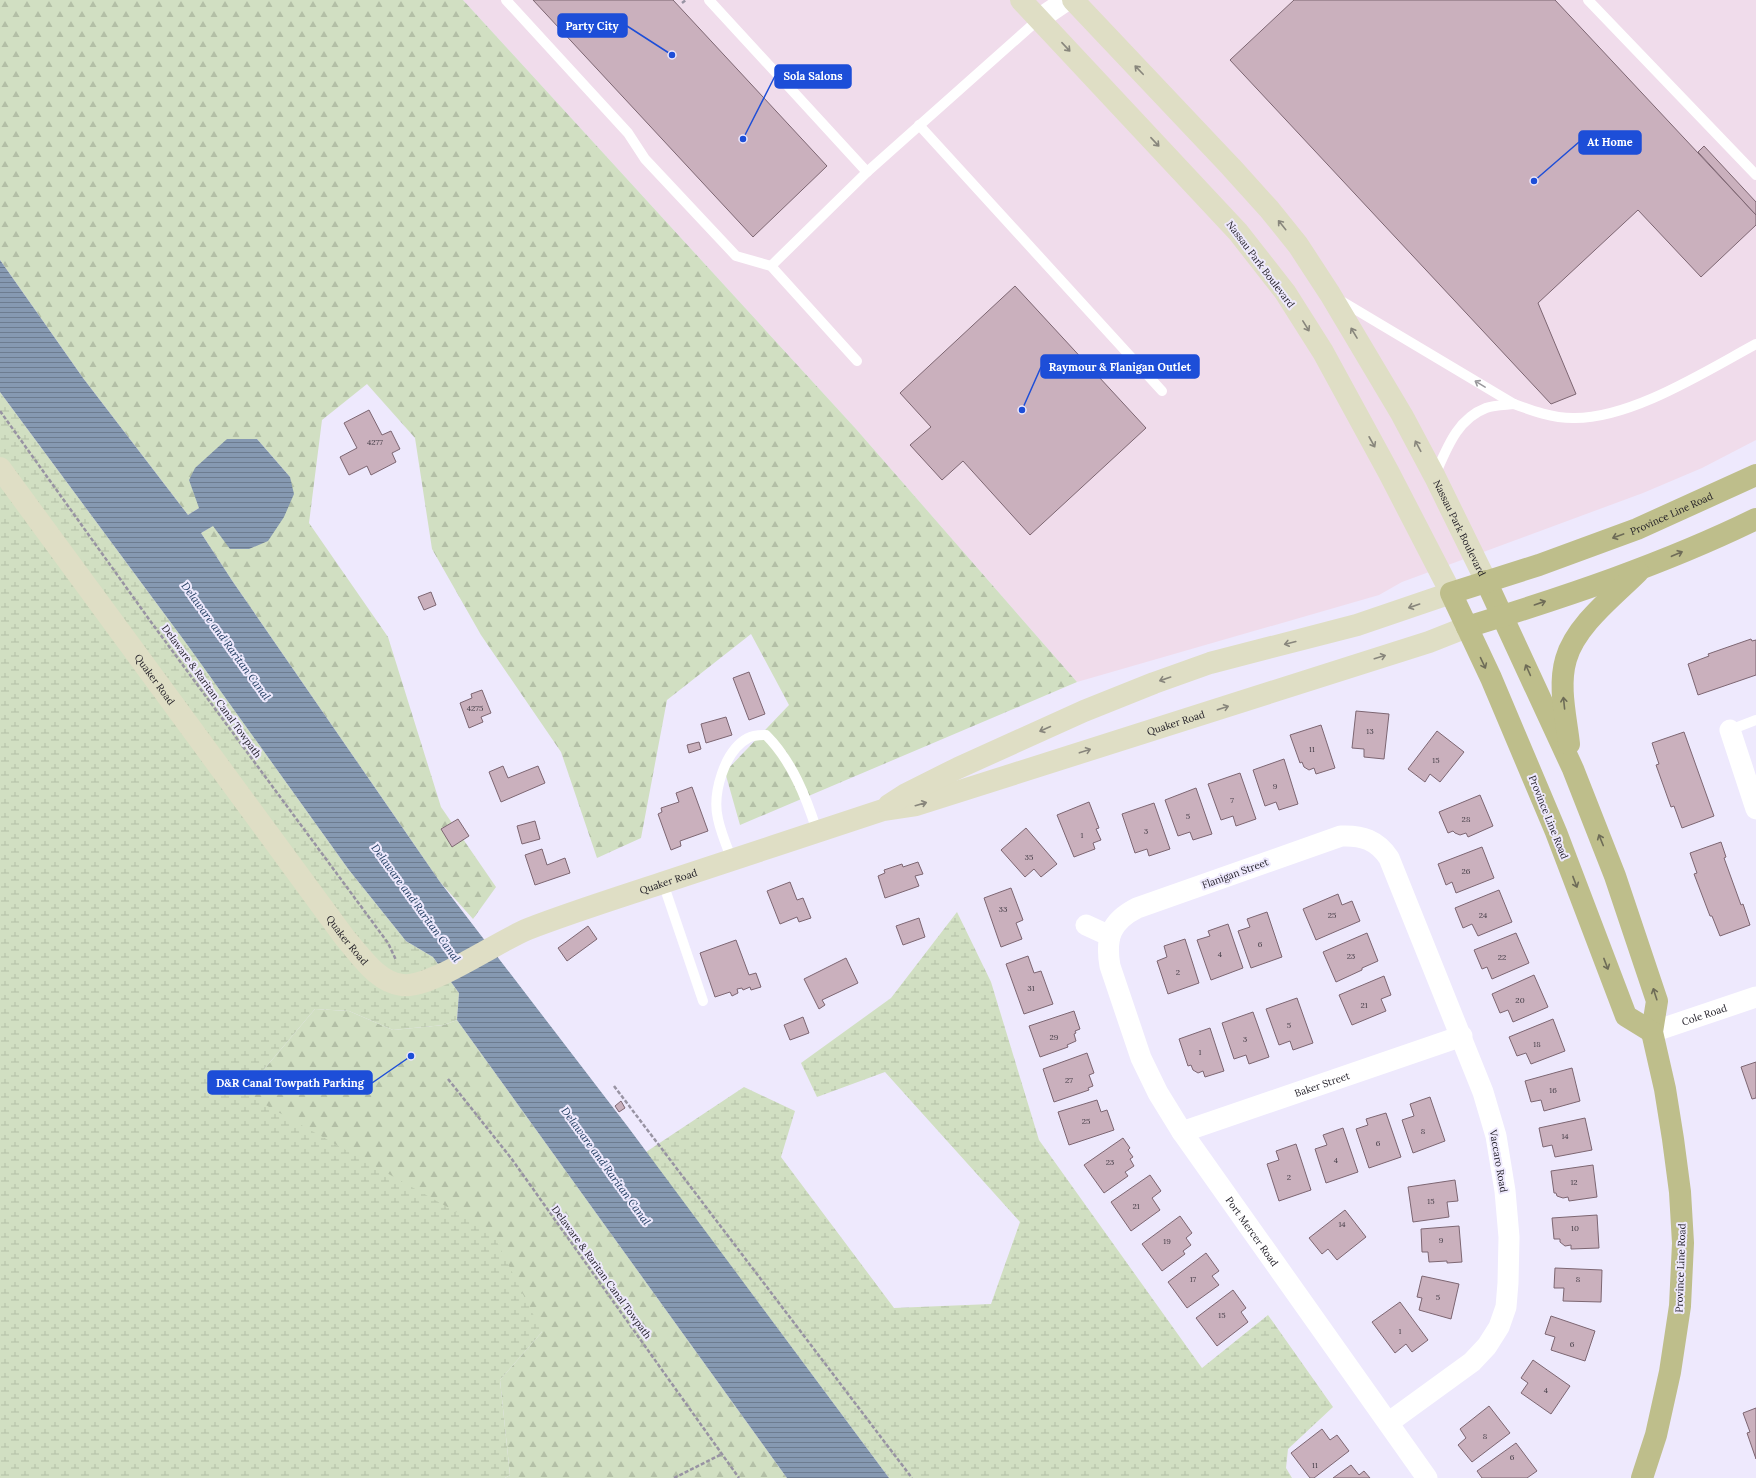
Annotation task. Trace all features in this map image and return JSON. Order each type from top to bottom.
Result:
[{"type":"main road","name":"Province Line Road","points":[[1642,1478],[1656,1435],[1670,1372],[1680,1306],[1683,1243],[1680,1192],[1674,1139],[1665,1088],[1652,1032],[1657,1001],[1616,876],[1573,769],[1486,581],[1539,565],[1637,529],[1756,475]]},
{"type":"main road","points":[[1467,627],[1641,569],[1716,538],[1756,518]]},
{"type":"main road","points":[[1573,769],[1563,701],[1566,658],[1574,641],[1586,623],[1641,569]]},
{"type":"main road","points":[[1451,593],[1486,581]]},
{"type":"main road","name":"Province Line Road","points":[[1451,593],[1491,678],[1556,832],[1626,1016],[1652,1032]]},
{"type":"street","name":"Nassau Park Boulevard","points":[[1021,0],[1238,232],[1285,292],[1323,352],[1389,473],[1451,593]]},
{"type":"street","points":[[1039,19],[1067,0]]},
{"type":"street","name":"Nassau Park Boulevard","points":[[1074,0],[1269,209],[1298,245],[1330,294],[1402,415],[1435,477],[1486,581]]},
{"type":"street","name":"Quaker Road","points":[[0,468],[346,938],[372,969],[388,981],[403,985],[419,984],[434,978],[493,946],[527,930],[817,831],[883,810],[924,803],[1429,642],[1467,627]]},
{"type":"street","name":"Quaker Road","points":[[883,810],[906,794],[958,768],[1084,711],[1154,682],[1210,663],[1357,625],[1451,593]]},
{"type":"street","points":[[1730,730],[1754,796]]},
{"type":"street","name":"Flanigan Street","points":[[1110,966],[1107,950],[1110,936],[1117,923],[1127,913],[1137,908],[1341,836],[1356,835],[1368,831],[1383,849],[1392,864]]},
{"type":"street","name":"Vaccaro Road","points":[[1388,1423],[1472,1362],[1488,1346],[1499,1327],[1506,1307],[1509,1237],[1505,1191],[1496,1136],[1486,1099],[1392,864]]},
{"type":"street","points":[[1086,925],[1110,936]]},
{"type":"street","name":"Port Mercer Road","points":[[1110,966],[1141,1058],[1158,1093],[1182,1132],[1427,1478]]},
{"type":"street","name":"Cole Road","points":[[1652,1032],[1756,997]]},
{"type":"street","name":"Baker Street","points":[[1182,1132],[1462,1036]]},
{"type":"lane","points":[[506,0],[628,133],[645,159],[736,256],[771,266],[857,361]]},
{"type":"lane","points":[[709,0],[866,172]]},
{"type":"lane","points":[[1588,0],[1756,175]]},
{"type":"lane","points":[[771,266],[866,172],[1039,19]]},
{"type":"lane","points":[[919,125],[1162,391]]},
{"type":"lane","points":[[1330,294],[1514,404],[1552,416],[1574,418],[1603,414],[1632,406],[1672,389],[1756,344]]},
{"type":"lane","points":[[1435,477],[1450,441],[1466,419],[1487,408],[1514,404]]},
{"type":"lane","points":[[1730,730],[1756,720]]},
{"type":"lane","points":[[732,860],[718,819],[716,796],[724,768],[737,746],[749,737],[766,735],[777,746],[806,798],[817,831]]},
{"type":"lane","points":[[663,883],[703,1001]]},
{"type":"path","points":[[682,3],[686,0]]},
{"type":"path","name":"Delaware & Raritan Canal Towpath","points":[[0,411],[151,622],[388,943],[399,968],[403,985]]},
{"type":"path","name":"Delaware & Raritan Canal Towpath","points":[[448,1079],[511,1158],[739,1478]]},
{"type":"path","points":[[614,1086],[912,1478]]},
{"type":"path","points":[[674,1478],[722,1454]]},
{"type":"shaded area","points":[[463,0],[1756,0],[1756,440],[1702,468],[1643,493],[1402,582],[1379,595],[1077,682],[856,429]]},
{"type":"green space","points":[[0,0],[463,0],[856,429],[1077,682],[740,825],[725,772],[789,705],[751,634],[667,700],[641,838],[597,858],[561,752],[481,635],[432,549],[415,438],[367,384],[322,420],[309,523],[388,637],[441,807],[496,887],[473,919],[440,882],[233,582],[201,533],[290,477],[257,439],[199,508],[188,515],[83,378],[0,260]]},
{"type":"green space","points":[[0,392],[189,647],[349,870],[406,941],[433,957],[459,993],[457,1020],[444,1025],[393,1030],[349,1011],[315,1009],[244,1093],[492,1232],[542,1332],[500,1380],[510,1475],[505,1478],[0,1478]]},
{"type":"green space","points":[[957,912],[991,982],[1039,1140],[1202,1368],[1268,1315],[1333,1407],[1288,1449],[1286,1468],[1292,1478],[889,1478],[646,1152],[744,1087],[795,1111],[781,1157],[894,1308],[991,1304],[1020,1222],[885,1072],[817,1097],[801,1063],[891,998]]},
{"type":"green space","points":[[315,1009],[349,1011],[393,1030],[444,1025],[457,1020],[787,1478],[505,1478],[510,1475],[500,1380],[542,1332],[244,1093]]},
{"type":"water","name":"Delaware and Raritan Canal","points":[[0,260],[83,378],[188,515],[199,508],[189,480],[195,468],[227,439],[257,439],[290,477],[294,494],[284,517],[268,541],[249,549],[230,549],[213,526],[201,533],[233,582],[440,882],[628,1127],[889,1478],[787,1478],[457,1020],[459,993],[433,957],[406,941],[349,870],[189,647],[0,392]]},
{"type":"building","points":[[533,0],[673,0],[827,166],[753,237]]},
{"type":"building","points":[[1294,0],[1555,0],[1756,215],[1756,225],[1701,277],[1638,210],[1538,303],[1576,394],[1551,404],[1230,60]]},
{"type":"building","points":[[1704,146],[1756,202],[1756,215],[1698,152]]},
{"type":"building","points":[[1015,286],[1146,428],[1030,535],[963,461],[942,480],[910,445],[931,427],[900,393]]},
{"type":"building","points":[[369,410],[382,435],[391,431],[400,449],[392,453],[396,462],[371,475],[367,466],[349,475],[340,457],[357,448],[344,423]]},
{"type":"building","points":[[431,592],[436,605],[424,610],[418,597]]},
{"type":"building","points":[[1751,639],[1752,641],[1756,640],[1756,675],[1698,695],[1688,664],[1709,656],[1708,654]]},
{"type":"building","points":[[749,672],[765,714],[749,720],[733,678]]},
{"type":"building","points":[[482,690],[491,713],[481,717],[483,722],[469,728],[460,703],[472,698],[471,694]]},
{"type":"building","points":[[1356,711],[1389,714],[1384,759],[1364,757],[1364,749],[1352,748]]},
{"type":"building","points":[[726,717],[732,735],[706,743],[701,724]]},
{"type":"building","points":[[1321,725],[1335,768],[1316,774],[1314,768],[1309,770],[1304,767],[1302,762],[1300,763],[1290,735]]},
{"type":"building","points":[[1437,731],[1464,752],[1440,782],[1430,774],[1425,782],[1408,769]]},
{"type":"building","points":[[1684,732],[1714,816],[1682,828],[1674,806],[1671,807],[1656,765],[1659,764],[1652,743]]},
{"type":"building","points":[[699,742],[701,749],[689,753],[687,745]]},
{"type":"building","points":[[1284,759],[1298,804],[1279,810],[1276,802],[1265,806],[1253,770]]},
{"type":"building","points":[[503,766],[508,778],[538,766],[545,783],[501,802],[489,772]]},
{"type":"building","points":[[1240,773],[1256,819],[1236,826],[1233,816],[1221,820],[1208,784]]},
{"type":"building","points":[[692,787],[708,831],[680,841],[681,846],[671,850],[658,814],[662,812],[661,808],[679,802],[676,793]]},
{"type":"building","points":[[1196,788],[1212,834],[1193,840],[1190,832],[1178,836],[1165,800]]},
{"type":"building","points":[[1480,795],[1493,826],[1468,837],[1466,833],[1460,835],[1453,831],[1448,833],[1439,812]]},
{"type":"building","points":[[1089,802],[1099,828],[1096,829],[1101,840],[1093,843],[1095,849],[1074,857],[1057,815]]},
{"type":"building","points":[[1154,803],[1170,849],[1149,856],[1147,849],[1135,853],[1122,814]]},
{"type":"building","points":[[458,819],[469,836],[452,847],[441,829]]},
{"type":"building","points":[[535,821],[540,839],[522,844],[517,826]]},
{"type":"building","points":[[1026,828],[1057,864],[1041,877],[1034,869],[1025,877],[1001,850]]},
{"type":"building","points":[[1721,842],[1726,857],[1724,858],[1750,925],[1720,936],[1712,916],[1710,916],[1694,874],[1697,873],[1690,853]]},
{"type":"building","points":[[1482,847],[1494,878],[1456,893],[1452,882],[1446,885],[1438,864]]},
{"type":"building","points":[[542,849],[547,865],[565,858],[570,873],[535,885],[525,855]]},
{"type":"building","points":[[918,862],[923,874],[915,876],[919,886],[885,898],[878,876],[885,873],[884,870],[902,864],[903,867]]},
{"type":"building","points":[[790,882],[797,900],[803,898],[811,918],[799,922],[797,917],[780,924],[767,891]]},
{"type":"building","points":[[1011,888],[1023,920],[1016,923],[1022,939],[1001,947],[984,898]]},
{"type":"building","points":[[1499,890],[1512,922],[1478,936],[1472,924],[1463,928],[1455,908]]},
{"type":"building","points":[[1338,894],[1342,905],[1352,901],[1360,921],[1316,940],[1303,909]]},
{"type":"building","points":[[1267,912],[1282,957],[1251,968],[1238,931],[1250,927],[1247,919]]},
{"type":"building","points":[[919,918],[925,937],[903,945],[896,926]]},
{"type":"building","points":[[1228,924],[1243,968],[1211,980],[1197,940],[1210,936],[1208,931]]},
{"type":"building","points":[[588,926],[597,939],[567,961],[558,948]]},
{"type":"building","points":[[1367,933],[1378,961],[1336,982],[1323,952]]},
{"type":"building","points":[[1516,933],[1529,963],[1492,979],[1487,967],[1482,969],[1474,950]]},
{"type":"building","points":[[1185,939],[1199,983],[1168,994],[1157,961],[1167,957],[1164,946]]},
{"type":"building","points":[[736,940],[749,975],[756,973],[761,987],[751,990],[750,987],[743,990],[742,988],[737,989],[738,993],[732,996],[730,992],[715,997],[700,953]]},
{"type":"building","points":[[1028,956],[1034,973],[1041,971],[1053,1004],[1024,1014],[1006,964]]},
{"type":"building","points":[[846,958],[858,983],[822,1000],[825,1005],[819,1009],[804,979]]},
{"type":"building","points":[[1534,975],[1548,1007],[1513,1022],[1508,1010],[1500,1013],[1492,994]]},
{"type":"building","points":[[1384,976],[1391,995],[1381,999],[1386,1011],[1352,1025],[1339,995]]},
{"type":"building","points":[[1297,998],[1313,1043],[1293,1050],[1290,1041],[1279,1045],[1266,1009]]},
{"type":"building","points":[[1074,1011],[1080,1029],[1075,1031],[1076,1033],[1074,1034],[1076,1041],[1067,1045],[1068,1047],[1040,1057],[1029,1026]]},
{"type":"building","points":[[1253,1012],[1269,1057],[1249,1064],[1246,1055],[1234,1059],[1222,1023]]},
{"type":"building","points":[[803,1017],[809,1033],[790,1040],[784,1025]]},
{"type":"building","points":[[1553,1019],[1565,1051],[1531,1064],[1526,1053],[1517,1056],[1509,1037]]},
{"type":"building","points":[[1210,1028],[1224,1071],[1205,1077],[1203,1071],[1198,1073],[1193,1070],[1191,1065],[1188,1066],[1179,1039]]},
{"type":"building","points":[[1087,1053],[1094,1073],[1089,1075],[1093,1086],[1088,1088],[1089,1090],[1054,1102],[1043,1069]]},
{"type":"building","points":[[1756,1062],[1756,1098],[1752,1099],[1741,1067]]},
{"type":"building","points":[[1572,1068],[1580,1101],[1544,1111],[1541,1100],[1531,1102],[1525,1081]]},
{"type":"building","points":[[1430,1097],[1445,1141],[1413,1153],[1402,1120],[1414,1116],[1410,1104]]},
{"type":"building","points":[[1097,1100],[1101,1112],[1107,1110],[1114,1130],[1069,1145],[1058,1112]]},
{"type":"building","points":[[621,1101],[625,1108],[619,1112],[615,1106]]},
{"type":"building","points":[[1386,1113],[1401,1157],[1369,1168],[1356,1129],[1368,1125],[1366,1119]]},
{"type":"building","points":[[1585,1118],[1592,1150],[1555,1157],[1552,1145],[1543,1147],[1539,1128]]},
{"type":"building","points":[[1343,1128],[1358,1172],[1326,1183],[1315,1149],[1327,1145],[1323,1135]]},
{"type":"building","points":[[1123,1138],[1130,1148],[1128,1150],[1133,1157],[1130,1159],[1134,1166],[1125,1172],[1128,1176],[1104,1193],[1084,1165]]},
{"type":"building","points":[[1296,1144],[1311,1190],[1279,1201],[1267,1164],[1279,1160],[1276,1151]]},
{"type":"building","points":[[1593,1165],[1597,1197],[1569,1201],[1568,1197],[1563,1198],[1554,1193],[1551,1171]]},
{"type":"building","points":[[1150,1175],[1161,1191],[1152,1198],[1160,1210],[1131,1231],[1111,1202]]},
{"type":"building","points":[[1455,1180],[1458,1201],[1447,1202],[1449,1217],[1413,1222],[1408,1187]]},
{"type":"building","points":[[1345,1210],[1366,1237],[1337,1260],[1328,1249],[1322,1254],[1309,1238]]},
{"type":"building","points":[[1597,1215],[1599,1248],[1571,1249],[1571,1245],[1565,1246],[1560,1242],[1560,1239],[1554,1239],[1552,1218]]},
{"type":"building","points":[[1180,1216],[1192,1233],[1186,1238],[1191,1245],[1183,1251],[1185,1254],[1162,1271],[1142,1244]]},
{"type":"building","points":[[1459,1226],[1462,1262],[1429,1262],[1428,1252],[1422,1252],[1421,1229]]},
{"type":"building","points":[[1206,1253],[1219,1271],[1212,1276],[1219,1285],[1187,1308],[1168,1282]]},
{"type":"building","points":[[1555,1268],[1602,1270],[1601,1302],[1563,1301],[1564,1288],[1554,1288]]},
{"type":"building","points":[[1422,1276],[1459,1284],[1451,1319],[1419,1310],[1422,1298],[1417,1297]]},
{"type":"building","points":[[1233,1290],[1246,1308],[1241,1312],[1248,1322],[1217,1346],[1196,1318]]},
{"type":"building","points":[[1400,1302],[1428,1340],[1412,1352],[1406,1344],[1395,1353],[1372,1322]]},
{"type":"building","points":[[1551,1316],[1595,1331],[1585,1361],[1551,1350],[1555,1337],[1545,1334]]},
{"type":"building","points":[[1533,1360],[1570,1386],[1551,1414],[1521,1393],[1528,1383],[1521,1378]]},
{"type":"building","points":[[1489,1406],[1510,1433],[1472,1462],[1458,1445],[1466,1438],[1460,1429]]},
{"type":"building","points":[[1756,1408],[1756,1459],[1747,1433],[1750,1432],[1743,1413]]},
{"type":"building","points":[[1322,1429],[1330,1440],[1337,1435],[1349,1451],[1314,1478],[1310,1478],[1291,1453]]},
{"type":"building","points":[[1516,1443],[1537,1471],[1527,1478],[1482,1478],[1477,1471]]},
{"type":"building","points":[[1351,1465],[1359,1475],[1364,1471],[1370,1478],[1333,1478]]},
{"type":"place","name":"Party City","points":[[672,55]]},
{"type":"place","name":"Sola Salons","points":[[743,139]]},
{"type":"place","name":"At Home","points":[[1534,181]]},
{"type":"place","name":"Raymour & Flanigan Outlet","points":[[1022,410]]},
{"type":"place","name":"D&R Canal Towpath Parking","points":[[411,1056]]}]
